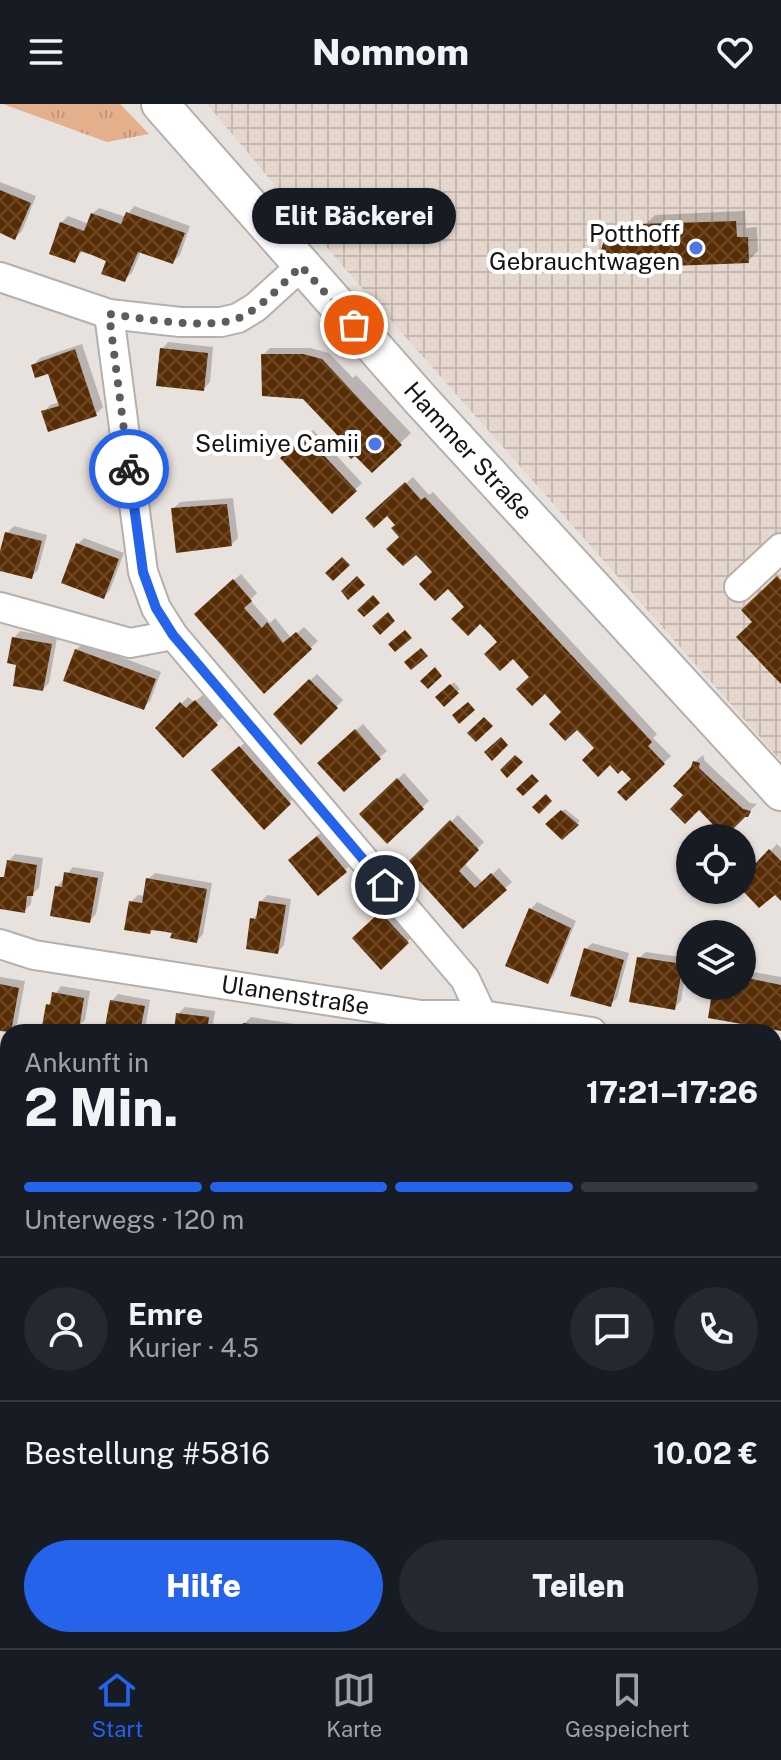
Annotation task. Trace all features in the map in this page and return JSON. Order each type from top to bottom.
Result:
[{"type":"main road","name":"Hammer Straße","points":[[160,104],[301,266],[781,792]]},
{"type":"street","points":[[0,277],[109,314],[180,322],[221,322],[238,318],[256,307],[301,266]]},
{"type":"street","points":[[109,314],[143,572],[156,608],[173,635],[465,979],[482,1015]]},
{"type":"street","points":[[739,587],[781,548]]},
{"type":"street","points":[[0,607],[130,643],[173,635]]},
{"type":"street","name":"Ulanenstraße","points":[[0,944],[34,955],[421,1015],[482,1015],[540,1024]]},
{"type":"shaded area","points":[[207,104],[781,104],[781,761],[340,263]]},
{"type":"green space","points":[[3,104],[120,104],[149,134],[107,142]]},
{"type":"building","points":[[0,190],[31,203],[15,240],[0,233]]},
{"type":"building","points":[[126,212],[185,233],[173,264],[138,252],[125,282],[101,274],[106,261],[92,255],[80,251],[75,263],[49,254],[60,222],[84,231],[91,213],[121,224]]},
{"type":"building","name":"Potthoff Gebrauchtwagen","points":[[736,221],[737,237],[748,237],[749,263],[645,267],[645,259],[598,260],[607,230],[643,232],[643,224]]},
{"type":"building","points":[[160,348],[208,353],[204,391],[156,386]]},
{"type":"building","points":[[75,349],[97,416],[48,432],[41,411],[59,406],[48,374],[35,378],[31,365]]},
{"type":"building","points":[[261,354],[303,354],[322,359],[402,445],[372,473],[355,456],[351,459],[336,443],[341,439],[303,399],[262,396]]},
{"type":"building","points":[[305,435],[357,491],[332,514],[280,458]]},
{"type":"building","points":[[405,482],[421,500],[425,497],[652,742],[648,746],[665,764],[626,801],[617,792],[631,779],[622,770],[618,774],[610,765],[598,777],[582,760],[594,748],[577,730],[565,741],[549,724],[561,712],[545,694],[532,706],[516,689],[529,677],[513,659],[500,671],[484,654],[497,642],[489,633],[480,624],[468,636],[451,619],[464,607],[448,589],[435,601],[419,584],[432,572],[424,563],[416,555],[403,566],[386,549],[399,537],[391,528],[395,525],[387,516],[374,528],[365,518]]},
{"type":"building","points":[[227,504],[232,546],[176,553],[171,508]]},
{"type":"building","points":[[5,532],[42,541],[32,579],[0,571],[0,551]]},
{"type":"building","points":[[76,543],[119,559],[104,599],[61,583]]},
{"type":"building","points":[[342,557],[350,565],[333,581],[325,573]]},
{"type":"building","points":[[357,576],[365,585],[348,600],[341,591]]},
{"type":"building","points":[[777,576],[781,580],[781,684],[736,637],[752,622],[741,610]]},
{"type":"building","points":[[233,579],[252,601],[244,608],[262,628],[267,622],[283,643],[296,632],[312,649],[264,694],[194,614]]},
{"type":"building","points":[[373,595],[380,603],[364,617],[357,610]]},
{"type":"building","points":[[388,612],[395,621],[380,635],[372,626]]},
{"type":"building","points":[[405,630],[412,638],[395,652],[388,644]]},
{"type":"building","points":[[12,637],[52,644],[43,691],[13,686],[16,665],[7,663]]},
{"type":"building","points":[[421,648],[428,656],[411,670],[404,662]]},
{"type":"building","points":[[75,649],[156,679],[144,710],[63,681]]},
{"type":"building","points":[[435,667],[442,676],[428,689],[420,681]]},
{"type":"building","points":[[309,679],[338,708],[301,745],[273,714]]},
{"type":"building","points":[[450,684],[459,693],[444,707],[435,697]]},
{"type":"building","points":[[195,700],[218,725],[183,758],[155,728],[180,702],[186,708]]},
{"type":"building","points":[[468,702],[475,710],[459,724],[452,715]]},
{"type":"building","points":[[484,717],[493,726],[476,742],[467,733]]},
{"type":"building","points":[[355,729],[381,759],[344,792],[317,763]]},
{"type":"building","points":[[501,737],[508,745],[492,761],[484,752]]},
{"type":"building","points":[[239,746],[291,804],[264,830],[211,770]]},
{"type":"building","points":[[515,755],[523,762],[507,778],[500,770]]},
{"type":"building","points":[[693,761],[700,763],[699,768],[743,809],[751,811],[748,817],[738,824],[712,824],[699,810],[685,824],[670,809],[683,795],[673,786]]},
{"type":"building","points":[[532,774],[539,781],[523,796],[516,789]]},
{"type":"building","points":[[397,778],[424,809],[387,844],[359,814]]},
{"type":"building","points":[[546,794],[552,801],[539,814],[532,807]]},
{"type":"building","points":[[561,810],[579,825],[562,840],[545,824]]},
{"type":"building","points":[[450,820],[479,850],[459,871],[475,888],[491,873],[507,890],[463,929],[405,865]]},
{"type":"building","points":[[317,836],[347,872],[318,896],[288,860]]},
{"type":"building","points":[[769,849],[781,861],[781,901],[775,895],[759,908],[755,904],[756,863]]},
{"type":"building","points":[[7,860],[37,865],[33,896],[27,896],[25,913],[0,909],[0,877],[4,877]]},
{"type":"building","points":[[64,872],[98,878],[90,923],[50,916],[55,886],[62,887]]},
{"type":"building","points":[[146,878],[207,889],[197,943],[170,938],[172,933],[124,930],[129,901],[142,903]]},
{"type":"building","points":[[259,901],[286,905],[278,954],[246,949],[250,918],[256,919]]},
{"type":"building","points":[[529,908],[571,928],[548,984],[505,966]]},
{"type":"building","points":[[380,912],[409,943],[381,970],[352,938]]},
{"type":"building","points":[[584,948],[624,960],[611,1007],[570,996]]},
{"type":"building","points":[[637,957],[676,963],[675,1010],[629,1002]]},
{"type":"building","points":[[756,980],[781,985],[781,1024],[742,1024],[708,1018],[711,1000],[756,1000]]},
{"type":"building","points":[[0,984],[19,988],[12,1024],[0,1024]]},
{"type":"building","points":[[52,992],[84,998],[80,1024],[42,1024],[46,1004],[50,1005]]},
{"type":"building","points":[[110,1000],[145,1006],[142,1024],[106,1024]]},
{"type":"building","points":[[176,1013],[209,1017],[208,1024],[175,1024]]},
{"type":"way so far","points":[[129,469],[109,314],[180,322],[221,322],[238,318],[256,307],[301,266],[354,325]]},
{"type":"place","name":"Potthoff Gebrauchtwagen","points":[[696,248]]},
{"type":"place","name":"Elit Bäckerei","points":[[354,325]]},
{"type":"place","name":"Selimiye Camii","points":[[375,444]]},
{"type":"route","points":[[129,469],[143,572],[156,608],[173,635],[385,885]]}]
